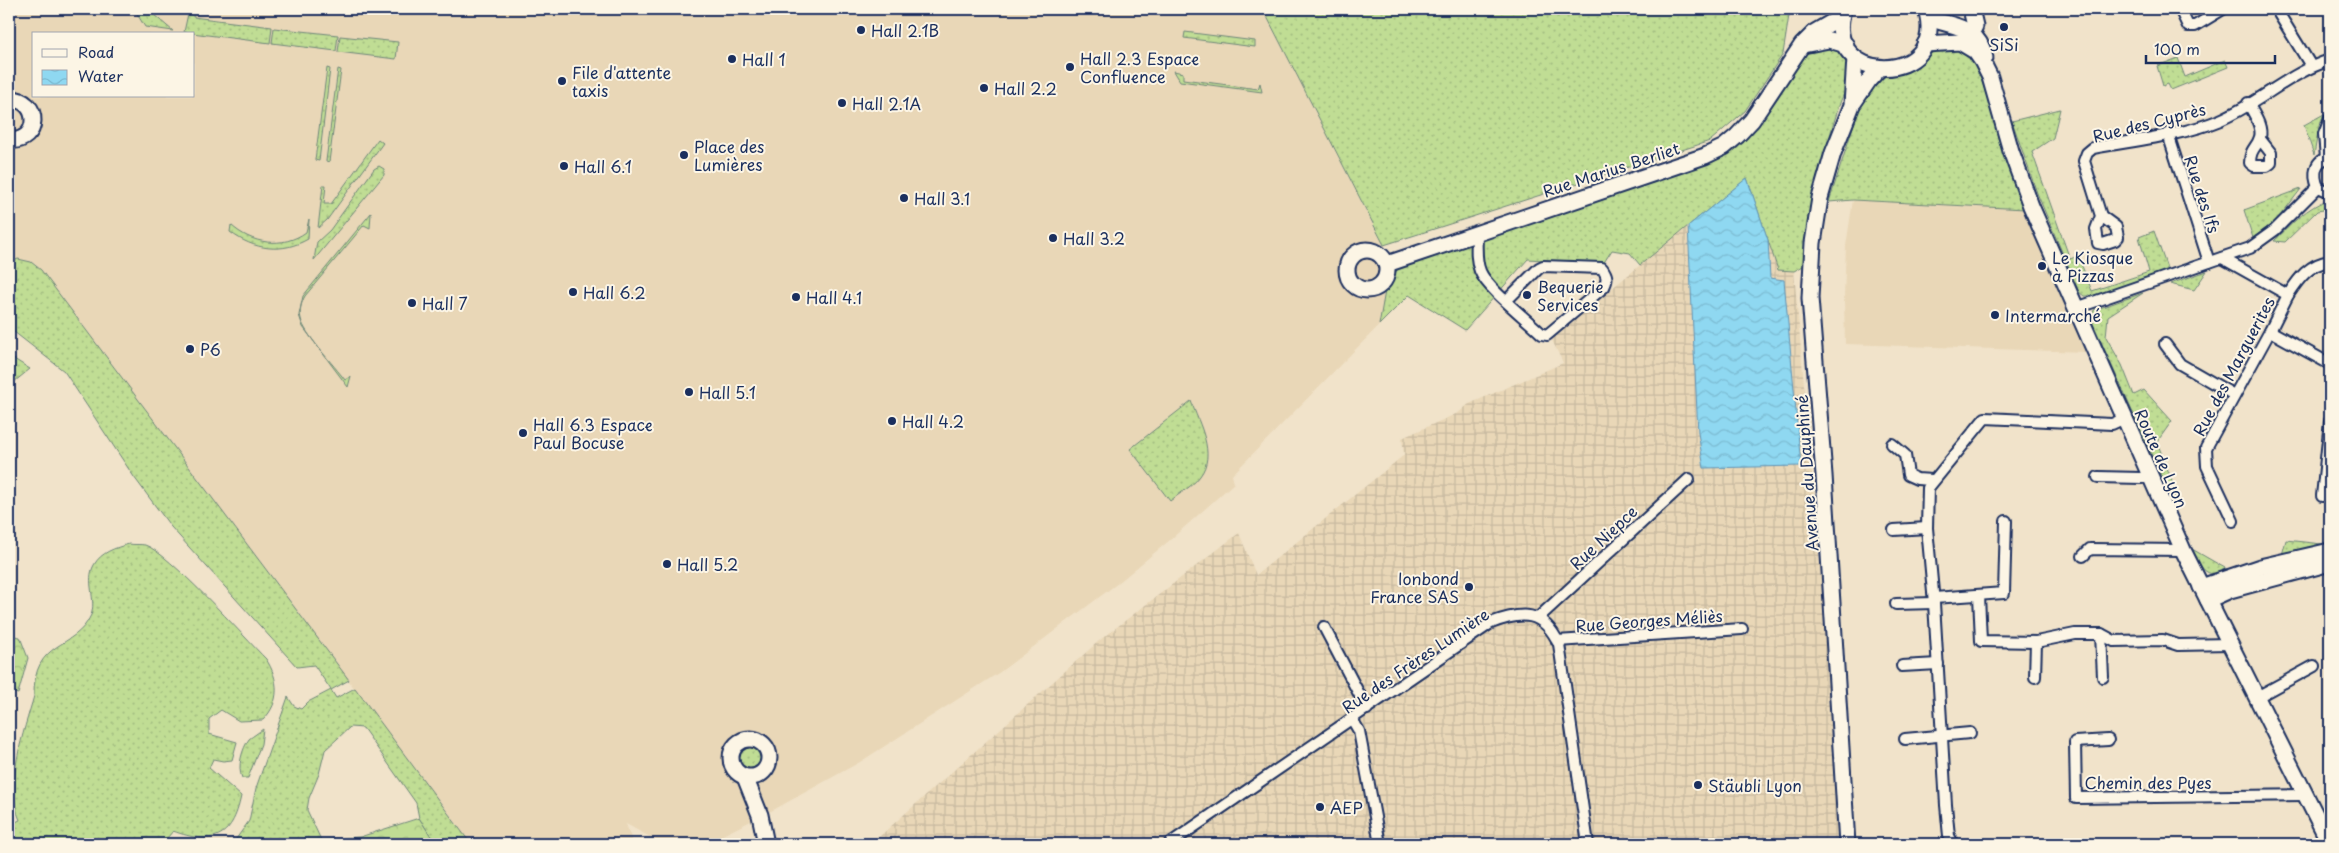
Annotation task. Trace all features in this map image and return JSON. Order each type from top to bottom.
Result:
[{"type":"street","points":[[1957,26],[1968,19],[1971,9]]},
{"type":"street","points":[[1925,44],[1965,41],[1973,32],[1975,22],[1971,9]]},
{"type":"street","points":[[2180,9],[2188,26],[2195,26],[2223,9]]},
{"type":"street","points":[[2276,9],[2311,66]]},
{"type":"street","points":[[1842,13],[1842,36],[1846,46],[1856,58],[1867,66],[1880,69],[1893,69],[1906,64],[1917,56],[1925,44],[1929,32],[1928,13],[1973,32]]},
{"type":"street","name":"Rue Marius Berliet","points":[[1387,264],[1705,156],[1724,147],[1752,120],[1802,45],[1815,32],[1842,13]]},
{"type":"street","name":"Route de Lyon","points":[[1973,32],[1982,44],[2011,151],[2031,206],[2183,550],[2330,842]]},
{"type":"street","points":[[1802,45],[1828,40],[1846,46]]},
{"type":"street","name":"Route de Lyon","points":[[1960,42],[1975,51],[1989,74]]},
{"type":"street","name":"Avenue du Dauphiné","points":[[1852,105],[1856,58]]},
{"type":"street","name":"Rue des Cyprès","points":[[2101,216],[2084,161],[2087,153],[2093,148],[2168,134],[2220,120],[2311,66],[2330,60]]},
{"type":"street","name":"Avenue du Dauphiné","points":[[1847,844],[1824,475],[1810,298],[1813,243],[1820,198],[1833,153],[1852,105],[1869,80],[1880,69]]},
{"type":"street","points":[[9,100],[22,101],[28,105],[33,118],[30,132],[25,137],[9,140]]},
{"type":"street","points":[[2248,104],[2260,127],[2260,139]]},
{"type":"street","points":[[2330,119],[2324,134],[2328,158],[2316,166],[2314,177],[2318,187],[2330,192]]},
{"type":"street","name":"Rue des Ifs","points":[[2168,134],[2209,262]]},
{"type":"street","points":[[2076,308],[2250,248],[2275,230],[2318,187]]},
{"type":"street","points":[[1477,232],[1479,270],[1484,279],[1506,301],[1542,334],[1547,335],[1604,287],[1607,281],[1606,274],[1602,268],[1543,266],[1506,301]]},
{"type":"street","name":"Rue des Marguerites","points":[[2222,258],[2288,295],[2206,448],[2207,466],[2233,521]]},
{"type":"street","points":[[2288,295],[2299,278],[2312,266],[2330,261]]},
{"type":"street","points":[[2270,331],[2330,364]]},
{"type":"street","points":[[2165,344],[2180,364],[2234,395]]},
{"type":"street","points":[[1952,844],[1949,836],[1946,807],[1934,600],[1927,528],[1928,488],[1932,480],[1985,418],[2112,424],[2125,418]]},
{"type":"street","points":[[2322,496],[2330,421]]},
{"type":"street","points":[[1892,444],[1905,456],[1908,475],[1917,479],[1932,480]]},
{"type":"street","points":[[2098,477],[2141,478],[2150,475]]},
{"type":"street","name":"Rue Niepce","points":[[1538,618],[1689,479]]},
{"type":"street","points":[[1896,604],[2004,593],[2006,521]]},
{"type":"street","points":[[1894,530],[1927,528]]},
{"type":"street","points":[[2083,556],[2090,549],[2183,550]]},
{"type":"street","points":[[2204,593],[2260,567],[2330,551]]},
{"type":"street","points":[[2204,593],[2230,590],[2330,563]]},
{"type":"street","points":[[1979,595],[1982,641],[2036,642],[2075,634],[2101,634],[2114,641],[2163,640],[2178,645],[2230,644]]},
{"type":"street","name":"Rue des Frères Lumière","points":[[1168,844],[1491,623],[1514,616],[1528,615],[1538,618]]},
{"type":"street","points":[[1538,618],[1545,622],[1557,641],[1588,844]]},
{"type":"street","points":[[1324,627],[1366,710]]},
{"type":"street","name":"Rue Georges Méliès","points":[[1557,641],[1742,629]]},
{"type":"street","points":[[2101,634],[2103,677]]},
{"type":"street","points":[[2036,642],[2036,677]]},
{"type":"street","points":[[1902,666],[1938,664]]},
{"type":"street","points":[[2257,697],[2314,666]]},
{"type":"street","points":[[1352,719],[1359,731],[1380,844]]},
{"type":"street","points":[[1906,739],[1970,734]]},
{"type":"street","name":"Chemin des Pyes","points":[[2108,740],[2076,742],[2076,798],[2307,795]]},
{"type":"street","points":[[760,815],[763,772],[769,759],[766,748],[757,741],[743,741],[732,751],[731,762],[736,772],[751,778],[763,772]]},
{"type":"street","points":[[745,777],[760,815],[766,844]]},
{"type":"shaded area","points":[[9,9],[1263,9],[1409,295],[1232,475],[1234,483],[1170,540],[1118,583],[1000,672],[860,762],[775,809],[705,844],[663,844],[626,824],[633,844],[471,844],[41,270],[31,262],[9,263]]},
{"type":"shaded area","points":[[1747,178],[1778,270],[1794,271],[1834,725],[1839,844],[871,844],[1100,640],[1239,533],[1256,575],[1404,455],[1402,438],[1458,413],[1469,404],[1563,363],[1551,338]]},
{"type":"shaded area","points":[[1853,200],[2025,209],[2086,352],[1845,344],[1846,246]]},
{"type":"green space","points":[[134,9],[147,9],[173,31],[145,27]]},
{"type":"green space","points":[[189,9],[194,9],[193,17],[272,27],[270,43],[184,32]]},
{"type":"green space","points":[[1263,9],[1790,9],[1783,54],[1745,111],[1710,141],[1384,245]]},
{"type":"green space","points":[[274,28],[338,35],[336,51],[272,43]]},
{"type":"green space","points":[[1185,32],[1255,41],[1255,47],[1184,38]]},
{"type":"green space","points":[[340,36],[398,42],[396,59],[338,52]]},
{"type":"green space","points":[[1830,44],[1847,59],[1851,72],[1833,126],[1817,184],[1809,224],[1805,265],[1794,271],[1778,270],[1747,178],[1640,265],[1630,253],[1612,250],[1603,264],[1528,259],[1465,330],[1409,295],[1379,325],[1385,291],[1399,267],[1728,152],[1805,53],[1817,46]]},
{"type":"green space","points":[[1956,49],[1975,61],[2025,209],[1853,200],[1829,202],[1862,99],[1882,77],[1911,70],[1934,51]]},
{"type":"green space","points":[[2178,58],[2185,77],[2225,60],[2228,67],[2171,90],[2168,84],[2163,86],[2157,66]]},
{"type":"green space","points":[[327,68],[330,69],[319,161],[315,160]]},
{"type":"green space","points":[[338,69],[341,70],[329,162],[326,161]]},
{"type":"green space","points":[[1174,71],[1183,73],[1183,79],[1258,89],[1260,83],[1262,92],[1180,81]]},
{"type":"green space","points":[[2060,109],[2053,138],[2032,152],[2070,259],[2078,256],[2092,291],[2149,272],[2139,237],[2154,231],[2168,271],[2093,296],[2084,296],[2079,292],[2037,193],[2012,121]]},
{"type":"green space","points":[[2324,114],[2319,126],[2314,155],[2304,125]]},
{"type":"green space","points":[[378,139],[383,143],[327,220],[318,228],[323,185],[326,185],[324,204],[331,204]]},
{"type":"green space","points":[[379,166],[384,169],[384,175],[314,260],[317,242],[330,230],[374,169]]},
{"type":"green space","points":[[2301,189],[2277,220],[2253,238],[2244,210]]},
{"type":"green space","points":[[2330,199],[2330,209],[2317,211],[2285,242],[2274,241],[2306,211]]},
{"type":"green space","points":[[371,213],[370,228],[364,225],[305,296],[301,303],[303,296]]},
{"type":"green space","points":[[309,219],[308,239],[288,247],[268,248],[258,246],[230,232],[231,225],[257,240],[267,242],[287,241],[306,232]]},
{"type":"green space","points":[[18,259],[31,262],[41,270],[349,680],[331,690],[314,665],[297,667],[171,527],[134,477],[64,371],[9,328],[9,263]]},
{"type":"green space","points":[[2207,271],[2194,290],[2170,284]]},
{"type":"green space","points":[[2143,293],[2108,316],[2106,337],[2122,365],[2134,395],[2144,390],[2172,421],[2157,442],[2174,486],[2175,507],[2091,319],[2094,310]]},
{"type":"green space","points":[[300,310],[301,319],[313,340],[303,327],[299,315]]},
{"type":"green space","points":[[315,343],[345,380],[351,376],[348,387]]},
{"type":"green space","points":[[14,359],[30,369],[9,386],[9,362]]},
{"type":"green space","points":[[1191,401],[1205,439],[1207,458],[1205,467],[1197,480],[1170,501],[1130,449]]},
{"type":"green space","points":[[2286,540],[2322,544],[2330,540],[2330,546],[2282,555]]},
{"type":"green space","points":[[129,544],[145,545],[171,563],[266,659],[274,674],[276,682],[275,698],[273,706],[263,720],[239,721],[221,710],[209,719],[209,734],[237,742],[232,760],[213,759],[209,768],[241,796],[237,811],[226,830],[209,838],[199,838],[173,831],[162,844],[9,844],[9,825],[20,820],[14,791],[17,758],[34,696],[36,677],[40,664],[47,654],[75,635],[91,615],[93,603],[91,577],[94,565],[100,557],[109,551]]},
{"type":"green space","points":[[2192,549],[2232,572],[2216,574],[2206,571],[2202,568]]},
{"type":"green space","points":[[9,635],[20,637],[28,658],[18,694],[9,691],[11,650]]},
{"type":"green space","points":[[355,688],[471,844],[436,844],[419,818],[416,803],[363,728],[350,727],[325,750],[319,774],[309,798],[307,810],[321,840],[313,844],[225,844],[236,839],[249,821],[256,788],[288,697],[294,706],[301,709],[308,702],[331,690],[336,698]]},
{"type":"green space","points":[[263,729],[261,744],[248,778],[242,778],[240,763],[244,748],[249,739]]},
{"type":"green space","points":[[745,747],[755,747],[762,754],[762,764],[755,771],[745,771],[738,764],[738,754]]},
{"type":"green space","points":[[419,818],[436,844],[313,844],[321,840],[360,837]]},
{"type":"water","points":[[1747,178],[1768,240],[1770,278],[1784,280],[1801,466],[1704,468],[1698,433],[1688,226]]},
{"type":"place","name":"SiSi","points":[[2004,27]]},
{"type":"place","name":"Hall 2.1B","points":[[861,30]]},
{"type":"place","name":"Hall 1","points":[[732,59]]},
{"type":"place","name":"Hall 2.3 Espace Confluence","points":[[1070,67]]},
{"type":"place","name":"File d'attente taxis","points":[[562,81]]},
{"type":"place","name":"Hall 2.2","points":[[984,88]]},
{"type":"place","name":"Hall 2.1A","points":[[842,103]]},
{"type":"place","name":"Place des Lumières","points":[[684,155]]},
{"type":"place","name":"Hall 6.1","points":[[564,166]]},
{"type":"place","name":"Hall 3.1","points":[[904,198]]},
{"type":"place","name":"Hall 3.2","points":[[1053,238]]},
{"type":"place","name":"Le Kiosque à Pizzas","points":[[2042,266]]},
{"type":"place","name":"Hall 6.2","points":[[573,292]]},
{"type":"place","name":"Bequerie Services","points":[[1527,295]]},
{"type":"place","name":"Hall 4.1","points":[[796,297]]},
{"type":"place","name":"Hall 7","points":[[412,303]]},
{"type":"place","name":"Intermarché","points":[[1995,315]]},
{"type":"place","name":"P6","points":[[190,349]]},
{"type":"place","name":"Hall 5.1","points":[[689,392]]},
{"type":"place","name":"Hall 4.2","points":[[892,421]]},
{"type":"place","name":"Hall 6.3 Espace Paul Bocuse","points":[[523,433]]},
{"type":"place","name":"Hall 5.2","points":[[667,564]]},
{"type":"place","name":"Ionbond France SAS","points":[[1469,587]]},
{"type":"place","name":"Stäubli Lyon","points":[[1698,785]]},
{"type":"place","name":"AEP","points":[[1320,807]]}]
